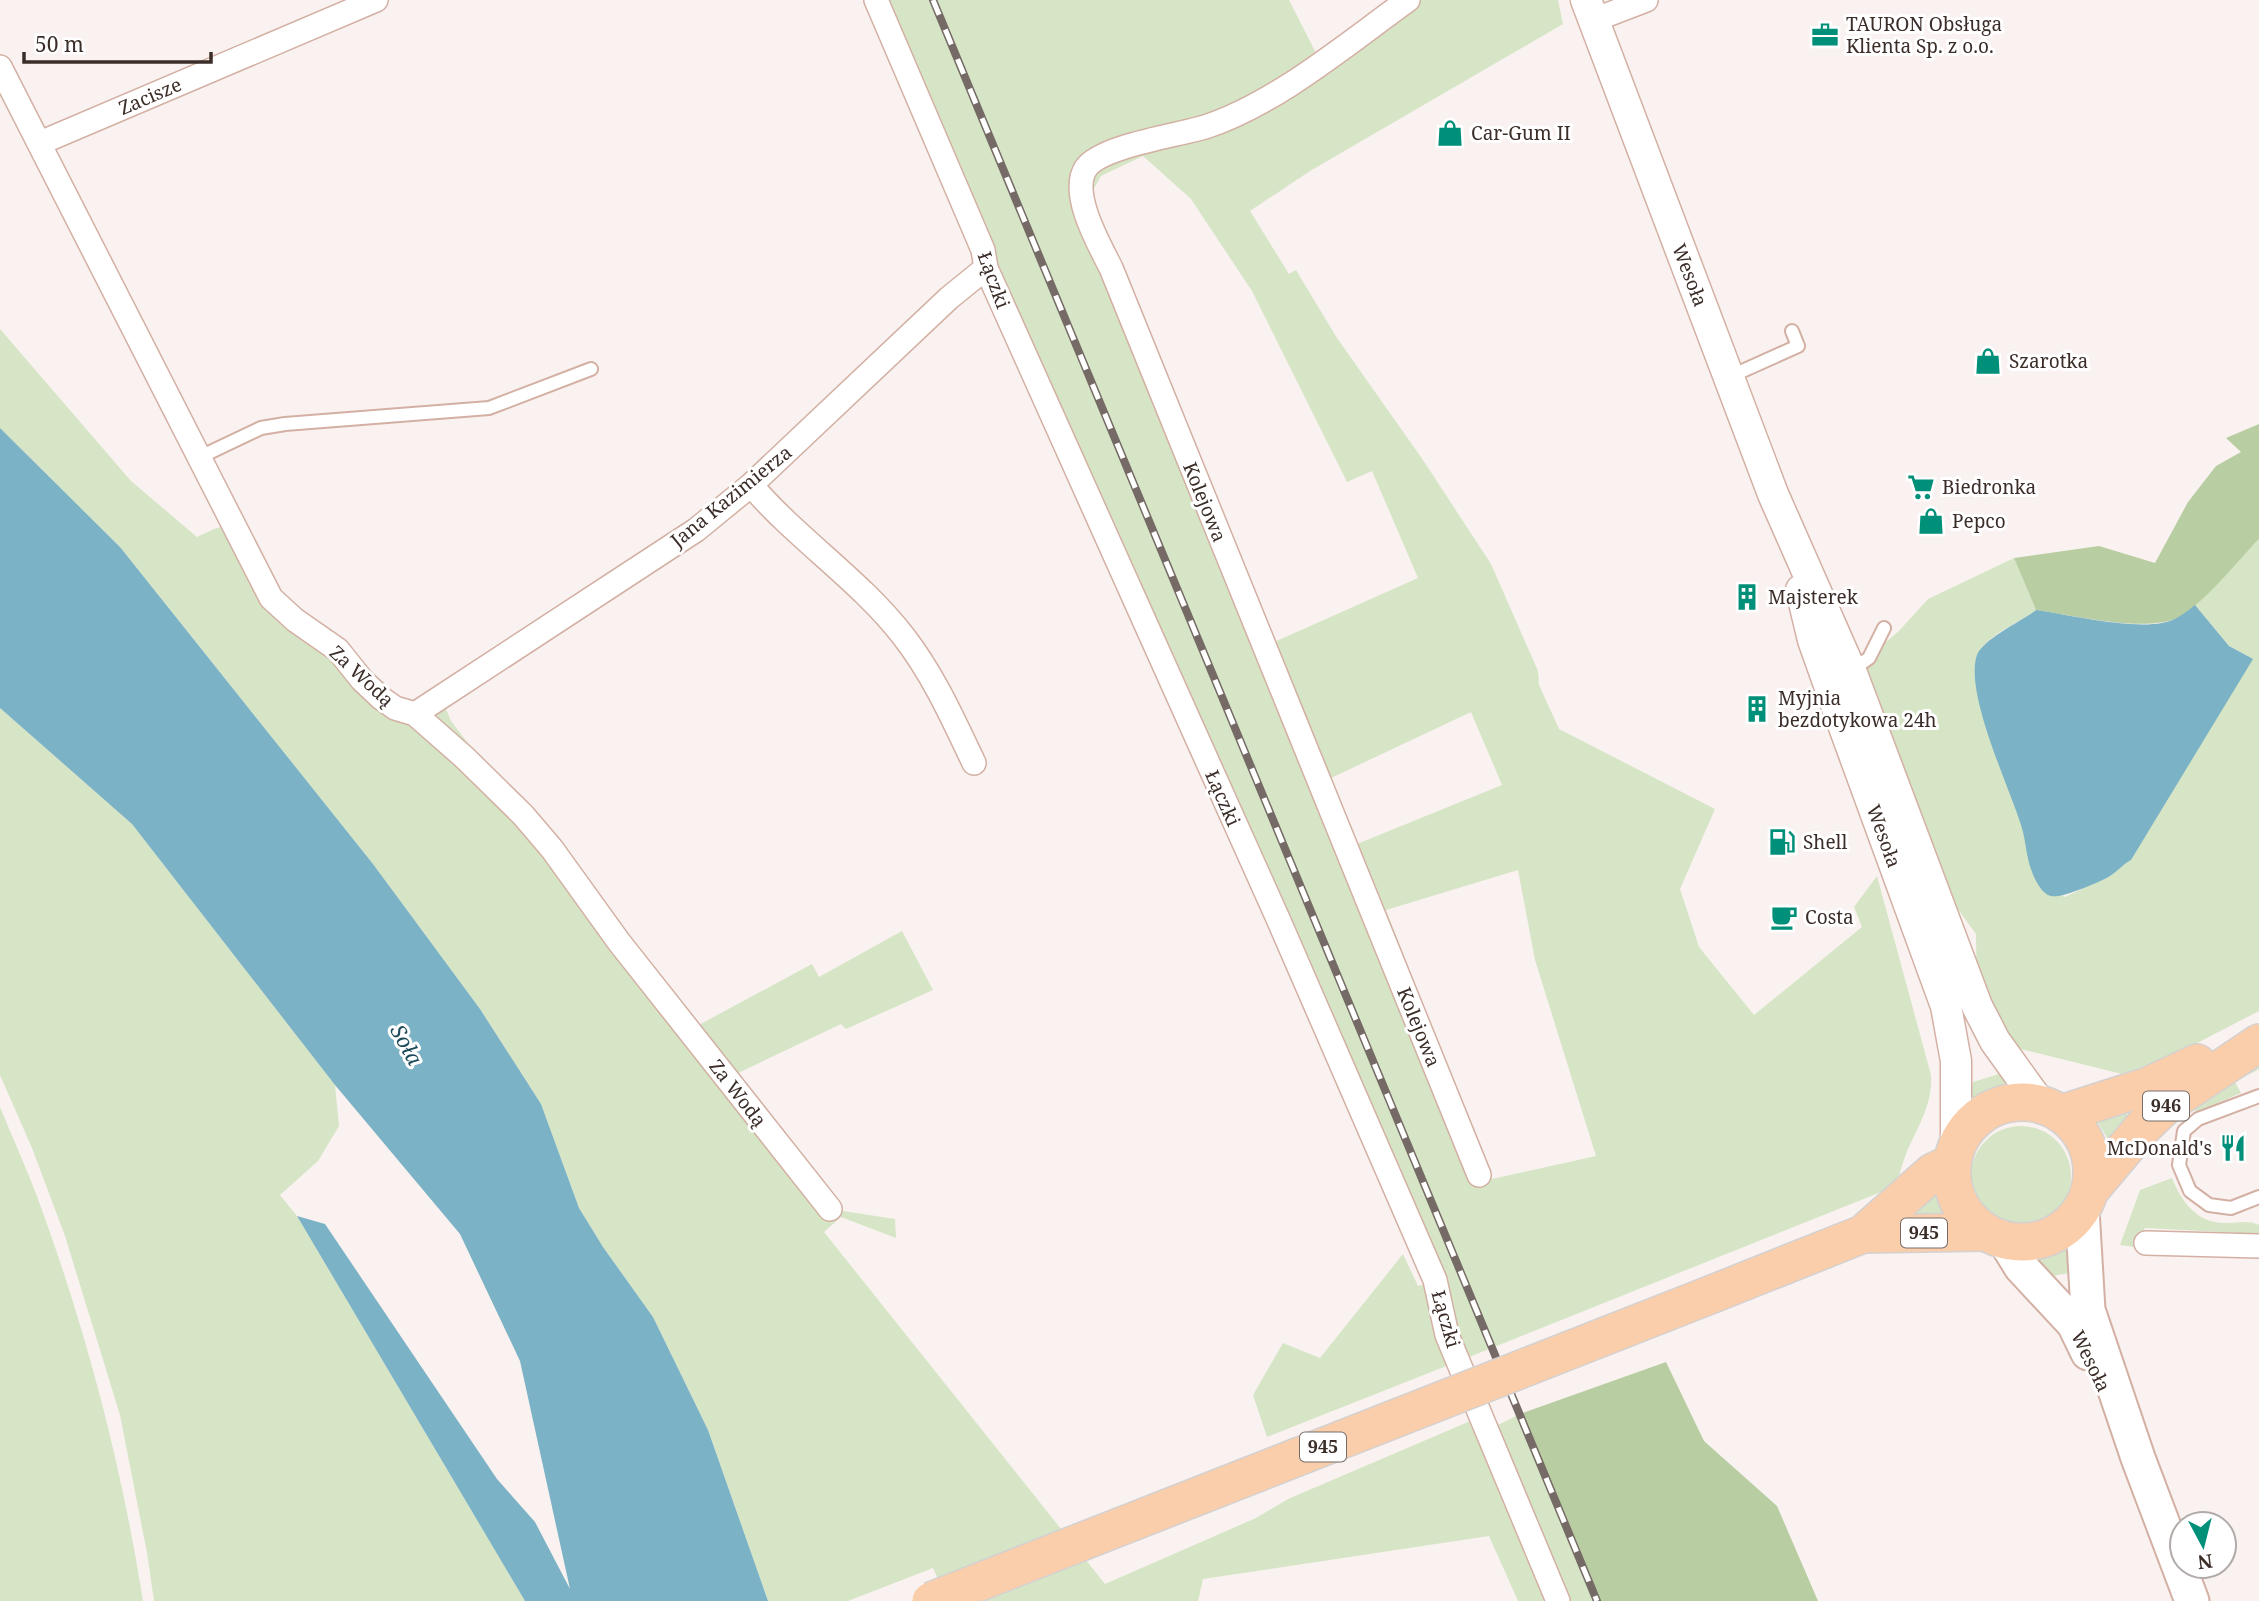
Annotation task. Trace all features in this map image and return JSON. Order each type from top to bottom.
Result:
[{"type":"main road","name":"946","points":[[2051,1109],[2148,1086],[2259,1035]]},
{"type":"main road","name":"946","points":[[2086,1199],[2144,1126],[2165,1106],[2259,1043]]},
{"type":"main road","points":[[2021,1102],[2051,1109],[2077,1128],[2088,1146],[2092,1167],[2086,1199],[2068,1226],[2049,1238],[2027,1242],[1994,1236],[1967,1215],[1955,1194],[1952,1179],[1954,1155],[1967,1129],[1982,1115],[2000,1105],[2021,1102]]},
{"type":"main road","name":"945","points":[[931,1601],[1863,1234],[1954,1155]]},
{"type":"main road","name":"Wesoła","points":[[2086,1199],[2088,1310],[2138,1458],[2192,1601]]},
{"type":"main road","name":"945","points":[[1863,1234],[1994,1236]]},
{"type":"main road","name":"Wesoła","points":[[1994,1236],[2074,1324],[2138,1458]]},
{"type":"street","name":"Zacisze","points":[[40,143],[376,0]]},
{"type":"street","name":"Łączki","points":[[876,0],[983,250],[986,268],[1279,921],[1435,1280],[1447,1335],[1559,1601]]},
{"type":"street","name":"Kolejowa","points":[[1408,0],[1311,69],[1238,113],[1206,126],[1119,149],[1097,160],[1085,169],[1081,189],[1093,232],[1111,268],[1326,793],[1479,1175]]},
{"type":"street","name":"Wesoła","points":[[1646,0],[1590,10],[1787,528],[1822,601],[1851,671],[1977,1006],[1995,1041],[2051,1109]]},
{"type":"street","name":"Za Wodą","points":[[0,67],[271,598],[295,621],[338,650],[362,680],[381,698],[395,708],[415,714],[513,805],[552,849],[619,942],[830,1209]]},
{"type":"street","name":"Jana Kazimierza","points":[[415,714],[696,530],[751,485],[948,298],[986,268]]},
{"type":"street","points":[[751,485],[844,574],[902,635],[926,667],[948,705],[974,764]]},
{"type":"street","name":"Wesoła","points":[[1787,528],[1813,640],[1946,1006],[1956,1061],[1954,1155]]},
{"type":"street","points":[[2146,1243],[2259,1246]]},
{"type":"lane","points":[[1729,377],[1798,346],[1792,331]]},
{"type":"lane","points":[[200,457],[261,429],[285,424],[495,407],[591,369]]},
{"type":"lane","points":[[1851,671],[1869,658],[1884,628]]},
{"type":"lane","points":[[2259,1096],[2198,1119],[2184,1131],[2179,1165],[2190,1191],[2209,1205],[2231,1208],[2259,1197]]},
{"type":"green space","points":[[873,0],[1289,0],[1317,55],[1408,0],[1558,0],[1563,24],[1310,171],[1250,211],[1289,274],[1296,270],[1337,338],[1423,460],[1491,564],[1538,671],[1539,685],[1559,729],[1715,809],[1680,889],[1699,947],[1754,1015],[1862,927],[1854,907],[1877,876],[1931,1075],[1931,1086],[1927,1106],[1906,1154],[1896,1186],[1459,1361]],"holes":[[[1143,156],[1191,199],[1252,291],[1347,482],[1372,471],[1418,578],[1272,643],[1099,221],[1093,190],[1101,176]],[[1471,712],[1502,785],[1357,844],[1331,778]],[[1518,870],[1535,960],[1596,1156],[1492,1179],[1386,910]]]},
{"type":"green space","points":[[0,329],[131,481],[197,537],[233,524],[271,598],[415,714],[446,709],[451,721],[523,815],[695,1027],[812,964],[819,977],[902,931],[933,990],[846,1029],[841,1024],[736,1074],[830,1209],[895,1219],[896,1238],[841,1217],[824,1232],[1105,1584],[1256,1518],[1288,1499],[1482,1416],[1488,1430],[1520,1414],[1597,1601],[1518,1601],[1489,1536],[1203,1579],[1198,1601],[948,1601],[933,1568],[848,1601],[768,1601],[708,1430],[653,1317],[579,1208],[541,1104],[480,1009],[373,864],[120,547],[0,428]]},
{"type":"green space","points":[[2259,424],[2259,539],[2197,604],[2177,618],[2147,624],[2108,622],[2036,610],[2014,558],[2099,546],[2155,563],[2188,502],[2216,466],[2241,452],[2226,438]]},
{"type":"green space","points":[[2259,539],[2259,1011],[2170,1057],[2122,1074],[2021,1049],[2007,1058],[1977,1006],[1976,934],[1923,861],[1851,671],[1899,631],[1928,599],[2014,558],[2036,610],[1997,634],[1980,650],[1976,665],[1977,686],[1990,736],[2022,825],[2032,873],[2065,897],[2111,875],[2120,865],[2131,859],[2252,659],[2229,646],[2195,605]]},
{"type":"green space","points":[[0,708],[132,824],[335,1085],[339,1126],[318,1161],[280,1195],[297,1216],[525,1601],[154,1601],[120,1415],[65,1236],[32,1148],[0,1075]]},
{"type":"green space","points":[[2259,1065],[2259,1069],[2235,1082],[2241,1093],[2197,1112],[2190,1104]]},
{"type":"green space","points":[[2002,1073],[2020,1096],[1996,1100],[1971,1113],[1969,1100],[1973,1082]]},
{"type":"green space","points":[[0,1107],[42,1210],[89,1354],[125,1502],[143,1601],[0,1601]]},
{"type":"green space","points":[[2122,1108],[2134,1124],[2110,1143],[2093,1114]]},
{"type":"green space","points":[[2021,1126],[2040,1130],[2057,1140],[2067,1157],[2071,1176],[2067,1195],[2057,1212],[2040,1222],[2021,1226],[2002,1222],[1985,1212],[1975,1195],[1971,1176],[1975,1157],[1985,1140],[2002,1130]]},
{"type":"green space","points":[[2172,1178],[2181,1196],[2199,1216],[2217,1222],[2255,1223],[2259,1225],[2259,1234],[2145,1228],[2135,1247],[2120,1245],[2140,1190]]},
{"type":"green space","points":[[1942,1185],[1952,1217],[1917,1220],[1913,1204]]},
{"type":"green space","points":[[2069,1240],[2071,1273],[2057,1275],[2049,1280],[2028,1254],[2043,1251]]},
{"type":"green space","points":[[1403,1254],[1418,1286],[1425,1284],[1454,1363],[1267,1437],[1253,1395],[1283,1343],[1320,1358]]},
{"type":"green space","points":[[1666,1362],[1704,1441],[1777,1506],[1818,1601],[1597,1601],[1520,1414]]},
{"type":"water","name":"Soła","points":[[0,428],[120,547],[373,864],[480,1009],[541,1104],[579,1208],[653,1317],[708,1430],[768,1601],[525,1601],[297,1216],[325,1224],[497,1479],[535,1522],[570,1589],[520,1361],[460,1234],[335,1085],[132,824],[0,708]]},
{"type":"water","points":[[2195,605],[2229,646],[2253,659],[2131,860],[2110,876],[2090,886],[2063,895],[2048,895],[2039,886],[2032,872],[2021,825],[1982,715],[1975,671],[1977,655],[1987,643],[2036,610],[2117,623],[2149,624],[2171,620]]},
{"type":"railway","points":[[933,0],[1597,1601]]},
{"type":"place","name":"TAURON Obsługa Klienta Sp. z o.o.","points":[[1825,35]]},
{"type":"place","name":"Car-Gum II","points":[[1450,133]]},
{"type":"place","name":"Szarotka","points":[[1988,361]]},
{"type":"place","name":"Biedronka","points":[[1921,487]]},
{"type":"place","name":"Pepco","points":[[1931,521]]},
{"type":"place","name":"Majsterek","points":[[1747,597]]},
{"type":"place","name":"Myjnia bezdotykowa 24h","points":[[1757,709]]},
{"type":"place","name":"Shell","points":[[1782,842]]},
{"type":"place","name":"Costa","points":[[1784,917]]},
{"type":"place","name":"McDonald's","points":[[2233,1148]]}]
